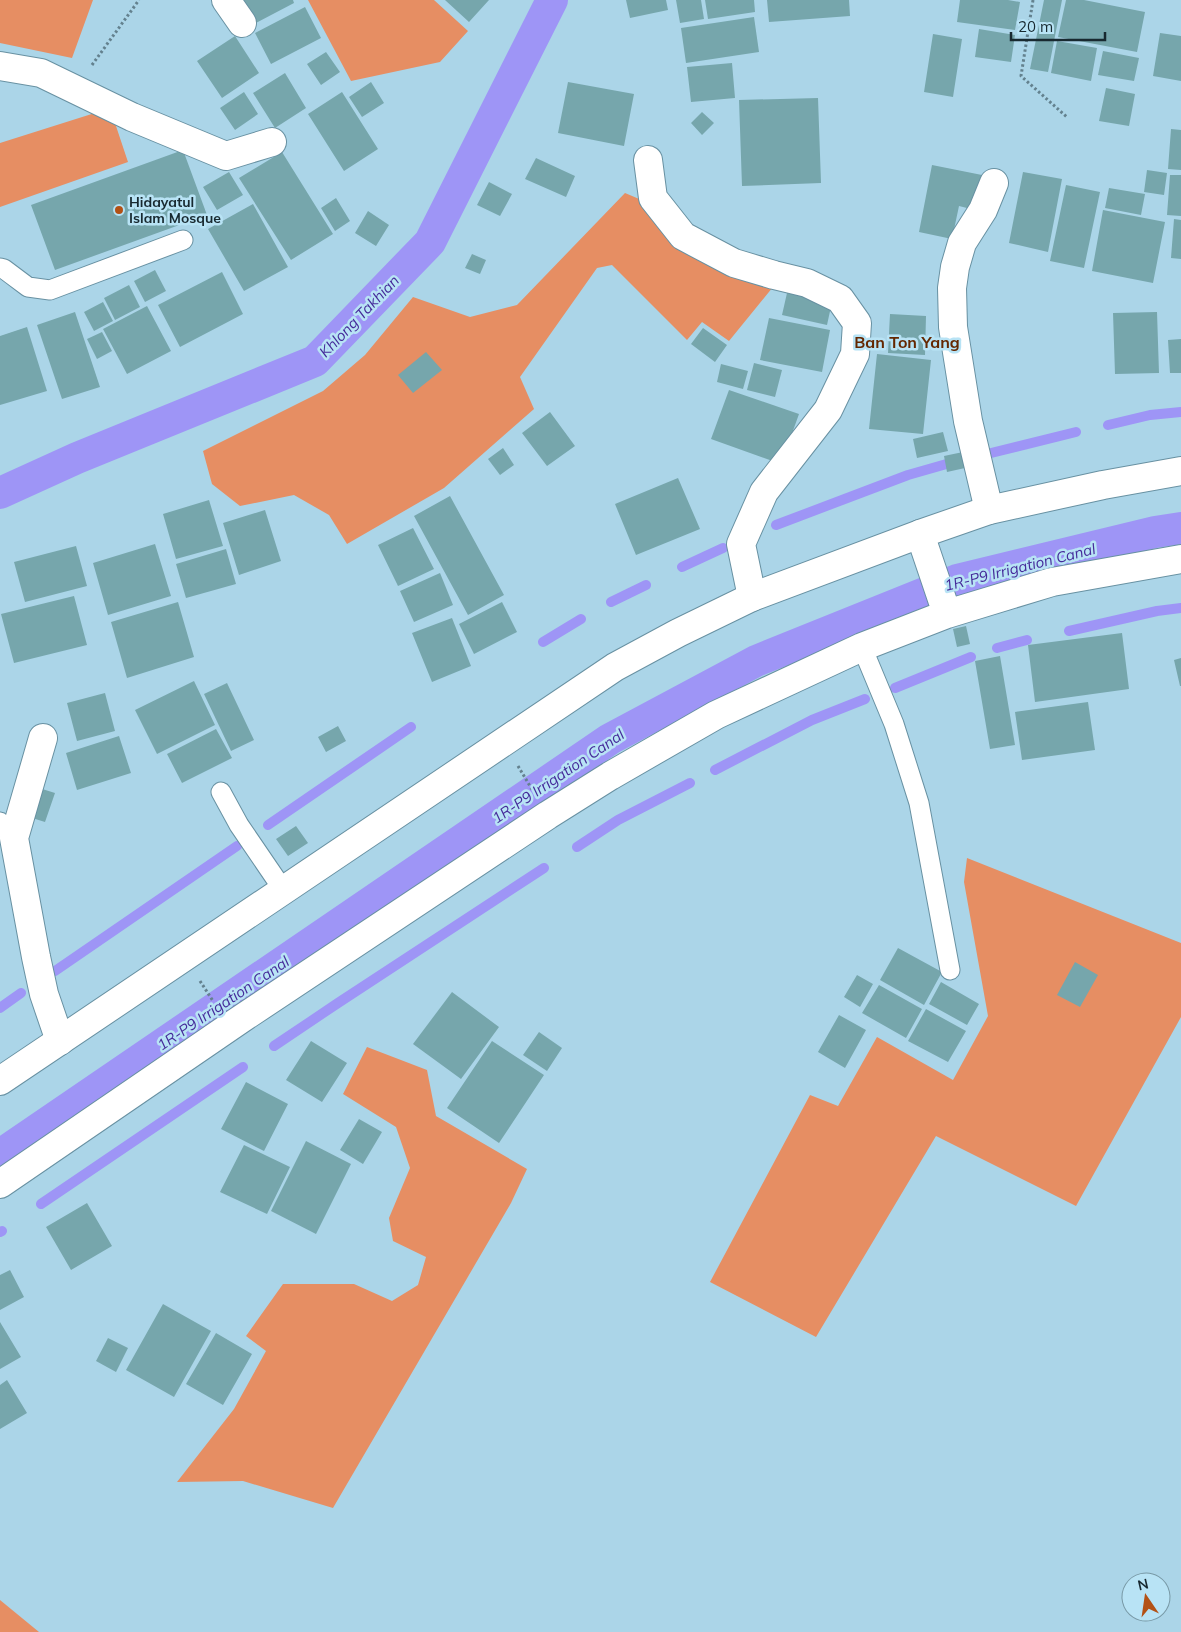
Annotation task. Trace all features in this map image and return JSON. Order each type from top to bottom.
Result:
[{"type":"street","points":[[226,0],[242,23]]},
{"type":"street","points":[[0,66],[41,73],[132,117],[226,156],[272,142]]},
{"type":"street","points":[[648,160],[653,198],[683,236],[734,262],[807,283],[840,299],[857,323],[854,354],[828,410],[764,492],[741,544],[752,597]]},
{"type":"street","points":[[989,510],[965,402],[953,328],[952,288],[955,267],[962,243],[983,210],[994,183]]},
{"type":"street","points":[[0,1081],[615,667],[678,633],[752,597],[989,510],[1103,485],[1181,471]]},
{"type":"street","points":[[920,534],[945,607]]},
{"type":"street","points":[[0,1184],[241,1019],[556,810],[610,776],[716,716],[945,607],[1052,582],[1181,559]]},
{"type":"street","points":[[43,738],[7,830],[44,994],[60,1040]]},
{"type":"lane","points":[[0,268],[28,287],[50,290],[183,240]]},
{"type":"lane","points":[[862,648],[894,724],[919,803],[950,970]]},
{"type":"lane","points":[[221,792],[239,825],[284,891]]},
{"type":"path","points":[[74,90],[139,0]]},
{"type":"path","points":[[1033,0],[1021,76],[1068,118]]},
{"type":"path","points":[[515,762],[536,795]]},
{"type":"shaded area","points":[[0,0],[93,0],[72,58],[0,43]]},
{"type":"shaded area","points":[[308,0],[434,0],[468,31],[440,62],[351,81]]},
{"type":"shaded area","points":[[98,112],[115,123],[128,162],[0,207],[0,143]]},
{"type":"shaded area","points":[[625,193],[651,204],[773,287],[729,341],[702,322],[687,340],[612,265],[597,268],[520,377],[534,409],[444,488],[347,544],[329,515],[294,495],[240,506],[212,484],[203,451],[323,391],[365,355],[413,297],[470,317],[517,305]]},
{"type":"shaded area","points":[[967,858],[1181,943],[1181,1017],[1076,1206],[936,1136],[816,1337],[710,1282],[810,1095],[838,1106],[877,1037],[953,1080],[988,1016],[964,882]]},
{"type":"shaded area","points":[[367,1047],[427,1070],[436,1116],[527,1169],[511,1203],[333,1508],[243,1481],[177,1482],[234,1409],[266,1351],[246,1336],[283,1284],[354,1284],[392,1301],[418,1285],[426,1257],[393,1241],[389,1218],[410,1168],[396,1127],[343,1094]]},
{"type":"shaded area","points":[[0,1600],[39,1632],[0,1632]]},
{"type":"building","points":[[241,0],[293,0],[294,3],[254,24]]},
{"type":"building","points":[[445,0],[489,0],[469,22]]},
{"type":"building","points":[[626,0],[666,0],[668,10],[630,18]]},
{"type":"building","points":[[676,0],[701,0],[704,19],[680,23]]},
{"type":"building","points":[[705,0],[754,0],[755,12],[708,19]]},
{"type":"building","points":[[767,0],[849,0],[850,16],[769,22]]},
{"type":"building","points":[[960,0],[1008,0],[1020,2],[1015,30],[957,22]]},
{"type":"building","points":[[1044,0],[1062,0],[1048,72],[1030,69]]},
{"type":"building","points":[[1066,0],[1084,0],[1145,12],[1137,52],[1058,37]]},
{"type":"building","points":[[305,7],[321,38],[271,64],[255,33]]},
{"type":"building","points":[[754,17],[759,52],[686,63],[681,28]]},
{"type":"building","points":[[979,29],[1015,35],[1011,62],[975,57]]},
{"type":"building","points":[[1160,33],[1181,36],[1181,81],[1153,76]]},
{"type":"building","points":[[933,34],[962,39],[953,97],[924,92]]},
{"type":"building","points":[[235,36],[259,73],[222,98],[197,61]]},
{"type":"building","points":[[1057,41],[1097,48],[1091,81],[1051,73]]},
{"type":"building","points":[[1103,51],[1139,58],[1134,81],[1098,75]]},
{"type":"building","points":[[326,52],[340,72],[321,85],[307,64]]},
{"type":"building","points":[[732,63],[735,98],[691,102],[687,67]]},
{"type":"building","points":[[285,73],[306,108],[275,128],[253,93]]},
{"type":"building","points":[[371,82],[384,103],[362,117],[349,97]]},
{"type":"building","points":[[568,82],[634,94],[624,146],[558,133]]},
{"type":"building","points":[[1106,88],[1135,94],[1129,126],[1099,121]]},
{"type":"building","points":[[244,92],[258,114],[235,130],[220,108]]},
{"type":"building","points":[[342,92],[378,149],[344,171],[308,114]]},
{"type":"building","points":[[818,98],[821,183],[742,186],[739,100]]},
{"type":"building","points":[[702,112],[714,123],[702,135],[691,123]]},
{"type":"building","points":[[1171,129],[1181,130],[1181,170],[1168,169]]},
{"type":"building","name":"Hidayatul Islam Mosque","points":[[183,150],[207,215],[55,270],[31,205]]},
{"type":"building","points":[[282,152],[333,234],[291,260],[239,178]]},
{"type":"building","points":[[536,158],[575,176],[566,197],[525,179]]},
{"type":"building","points":[[932,165],[982,175],[975,210],[959,206],[952,239],[919,232]]},
{"type":"building","points":[[1147,170],[1167,173],[1164,195],[1144,192]]},
{"type":"building","points":[[229,172],[243,195],[217,210],[203,187]]},
{"type":"building","points":[[1023,172],[1062,179],[1048,252],[1009,243]]},
{"type":"building","points":[[1170,175],[1181,175],[1181,216],[1167,215]]},
{"type":"building","points":[[489,182],[512,194],[500,216],[477,205]]},
{"type":"building","points":[[1066,185],[1100,192],[1084,268],[1050,261]]},
{"type":"building","points":[[1109,188],[1145,194],[1141,215],[1105,208]]},
{"type":"building","points":[[336,198],[350,221],[335,231],[321,208]]},
{"type":"building","points":[[253,204],[288,267],[244,291],[208,229]]},
{"type":"building","points":[[1103,210],[1165,222],[1153,283],[1092,271]]},
{"type":"building","points":[[368,211],[389,225],[376,246],[355,233]]},
{"type":"building","points":[[1174,219],[1181,220],[1181,259],[1171,258]]},
{"type":"building","points":[[472,254],[486,260],[480,274],[465,268]]},
{"type":"building","points":[[155,270],[166,291],[145,302],[134,281]]},
{"type":"building","points":[[222,272],[243,314],[180,347],[158,305]]},
{"type":"building","points":[[129,285],[140,307],[115,320],[104,298]]},
{"type":"building","points":[[787,293],[832,302],[827,325],[782,315]]},
{"type":"building","points":[[103,302],[113,321],[94,331],[84,312]]},
{"type":"building","points":[[147,306],[171,351],[127,374],[103,329]]},
{"type":"building","points":[[75,312],[100,387],[62,399],[37,325]]},
{"type":"building","points":[[1157,312],[1159,373],[1115,374],[1113,313]]},
{"type":"building","points":[[890,314],[926,316],[925,355],[888,353]]},
{"type":"building","points":[[769,318],[830,330],[822,372],[760,360]]},
{"type":"building","points":[[27,327],[47,391],[0,405],[0,336]]},
{"type":"building","points":[[703,328],[727,345],[715,362],[691,344]]},
{"type":"building","points":[[102,332],[112,351],[97,359],[87,339]]},
{"type":"building","points":[[1181,339],[1181,373],[1170,373],[1168,340]]},
{"type":"building","points":[[426,352],[442,370],[413,393],[398,375]]},
{"type":"building","points":[[877,354],[931,360],[923,434],[869,429]]},
{"type":"building","points":[[754,363],[782,370],[775,397],[747,390]]},
{"type":"building","points":[[721,364],[748,371],[743,389],[717,382]]},
{"type":"building","points":[[729,390],[799,414],[781,464],[711,439]]},
{"type":"building","points":[[550,412],[575,446],[547,466],[522,433]]},
{"type":"building","points":[[943,432],[948,451],[917,458],[913,439]]},
{"type":"building","points":[[503,448],[514,465],[500,475],[488,459]]},
{"type":"building","points":[[963,452],[965,468],[947,472],[944,456]]},
{"type":"building","points":[[678,478],[700,529],[636,555],[615,504]]},
{"type":"building","points":[[450,496],[504,595],[468,615],[414,516]]},
{"type":"building","points":[[209,500],[223,546],[176,559],[163,514]]},
{"type":"building","points":[[265,510],[281,561],[239,575],[223,523]]},
{"type":"building","points":[[413,528],[434,569],[398,586],[378,545]]},
{"type":"building","points":[[155,544],[171,596],[108,615],[93,563]]},
{"type":"building","points":[[76,546],[87,586],[25,602],[14,562]]},
{"type":"building","points":[[226,549],[236,584],[186,598],[176,564]]},
{"type":"building","points":[[440,573],[453,605],[414,622],[400,591]]},
{"type":"building","points":[[74,596],[87,645],[14,663],[1,614]]},
{"type":"building","points":[[178,602],[194,657],[127,678],[111,622]]},
{"type":"building","points":[[502,602],[517,632],[474,654],[459,624]]},
{"type":"building","points":[[452,618],[471,666],[432,682],[412,633]]},
{"type":"building","points":[[966,626],[970,644],[957,647],[953,629]]},
{"type":"building","points":[[1122,633],[1129,689],[1035,702],[1028,645]]},
{"type":"building","points":[[1000,656],[1015,745],[990,749],[975,661]]},
{"type":"building","points":[[1181,658],[1181,686],[1180,686],[1174,660]]},
{"type":"building","points":[[194,681],[215,725],[157,754],[135,710]]},
{"type":"building","points":[[227,683],[254,740],[231,751],[204,694]]},
{"type":"building","points":[[105,693],[115,731],[77,741],[67,703]]},
{"type":"building","points":[[1088,702],[1095,750],[1022,760],[1015,712]]},
{"type":"building","points":[[338,726],[346,741],[326,752],[318,737]]},
{"type":"building","points":[[216,729],[232,758],[182,783],[167,754]]},
{"type":"building","points":[[119,736],[131,773],[77,790],[66,753]]},
{"type":"building","points":[[39,788],[55,793],[45,822],[29,817]]},
{"type":"building","points":[[296,826],[308,843],[288,856],[276,839]]},
{"type":"building","points":[[898,948],[942,972],[924,1005],[880,980]]},
{"type":"building","points":[[1075,962],[1098,975],[1080,1007],[1057,995]]},
{"type":"building","points":[[857,975],[873,984],[860,1007],[844,997]]},
{"type":"building","points":[[941,982],[979,1004],[967,1025],[929,1004]]},
{"type":"building","points":[[879,985],[922,1009],[906,1038],[862,1013]]},
{"type":"building","points":[[452,992],[499,1027],[461,1079],[413,1044]]},
{"type":"building","points":[[926,1009],[966,1031],[948,1062],[908,1041]]},
{"type":"building","points":[[839,1015],[866,1030],[845,1068],[818,1052]]},
{"type":"building","points":[[539,1032],[562,1048],[547,1071],[523,1055]]},
{"type":"building","points":[[311,1041],[347,1063],[322,1102],[286,1080]]},
{"type":"building","points":[[492,1041],[544,1075],[499,1143],[447,1108]]},
{"type":"building","points":[[246,1082],[288,1104],[264,1151],[221,1129]]},
{"type":"building","points":[[359,1119],[382,1132],[363,1164],[340,1150]]},
{"type":"building","points":[[306,1141],[351,1164],[316,1234],[271,1211]]},
{"type":"building","points":[[244,1145],[290,1167],[267,1214],[220,1192]]},
{"type":"building","points":[[87,1203],[112,1246],[71,1270],[46,1227]]},
{"type":"building","points":[[10,1270],[24,1297],[0,1310],[0,1275]]},
{"type":"building","points":[[163,1304],[211,1331],[174,1397],[126,1370]]},
{"type":"building","points":[[0,1322],[21,1357],[0,1369]]},
{"type":"building","points":[[216,1333],[252,1354],[223,1405],[186,1384]]},
{"type":"building","points":[[108,1338],[128,1348],[116,1372],[96,1361]]},
{"type":"building","points":[[7,1380],[27,1413],[0,1429],[0,1385]]},
{"type":"waterway","name":"Khlong Takhian","points":[[0,493],[77,458],[315,361],[430,242],[552,0]]},
{"type":"waterway","points":[[1108,425],[1150,415],[1181,412]]},
{"type":"waterway","points":[[987,454],[1076,432]]},
{"type":"waterway","points":[[776,525],[908,475],[957,461]]},
{"type":"waterway","name":"1R-P9 Irrigation Canal","points":[[0,1155],[610,739],[756,661],[957,580],[1155,532],[1181,528]]},
{"type":"waterway","points":[[682,567],[723,548]]},
{"type":"waterway","points":[[611,602],[646,585]]},
{"type":"waterway","points":[[1069,631],[1157,611],[1181,608]]},
{"type":"waterway","points":[[543,642],[581,619]]},
{"type":"waterway","points":[[997,648],[1027,640]]},
{"type":"waterway","points":[[895,688],[971,657]]},
{"type":"waterway","points":[[715,770],[812,720],[865,699]]},
{"type":"waterway","points":[[268,825],[411,727]]},
{"type":"waterway","points":[[577,847],[618,820],[690,783]]},
{"type":"waterway","points":[[55,971],[237,846]]},
{"type":"waterway","points":[[274,1046],[544,868]]},
{"type":"waterway","points":[[0,1008],[21,993]]},
{"type":"waterway","points":[[41,1204],[243,1067]]},
{"type":"place","name":"Hidayatul Islam Mosque","points":[[119,210]]},
{"type":"district","name":"Ban Ton Yang","points":[[907,342]]}]
